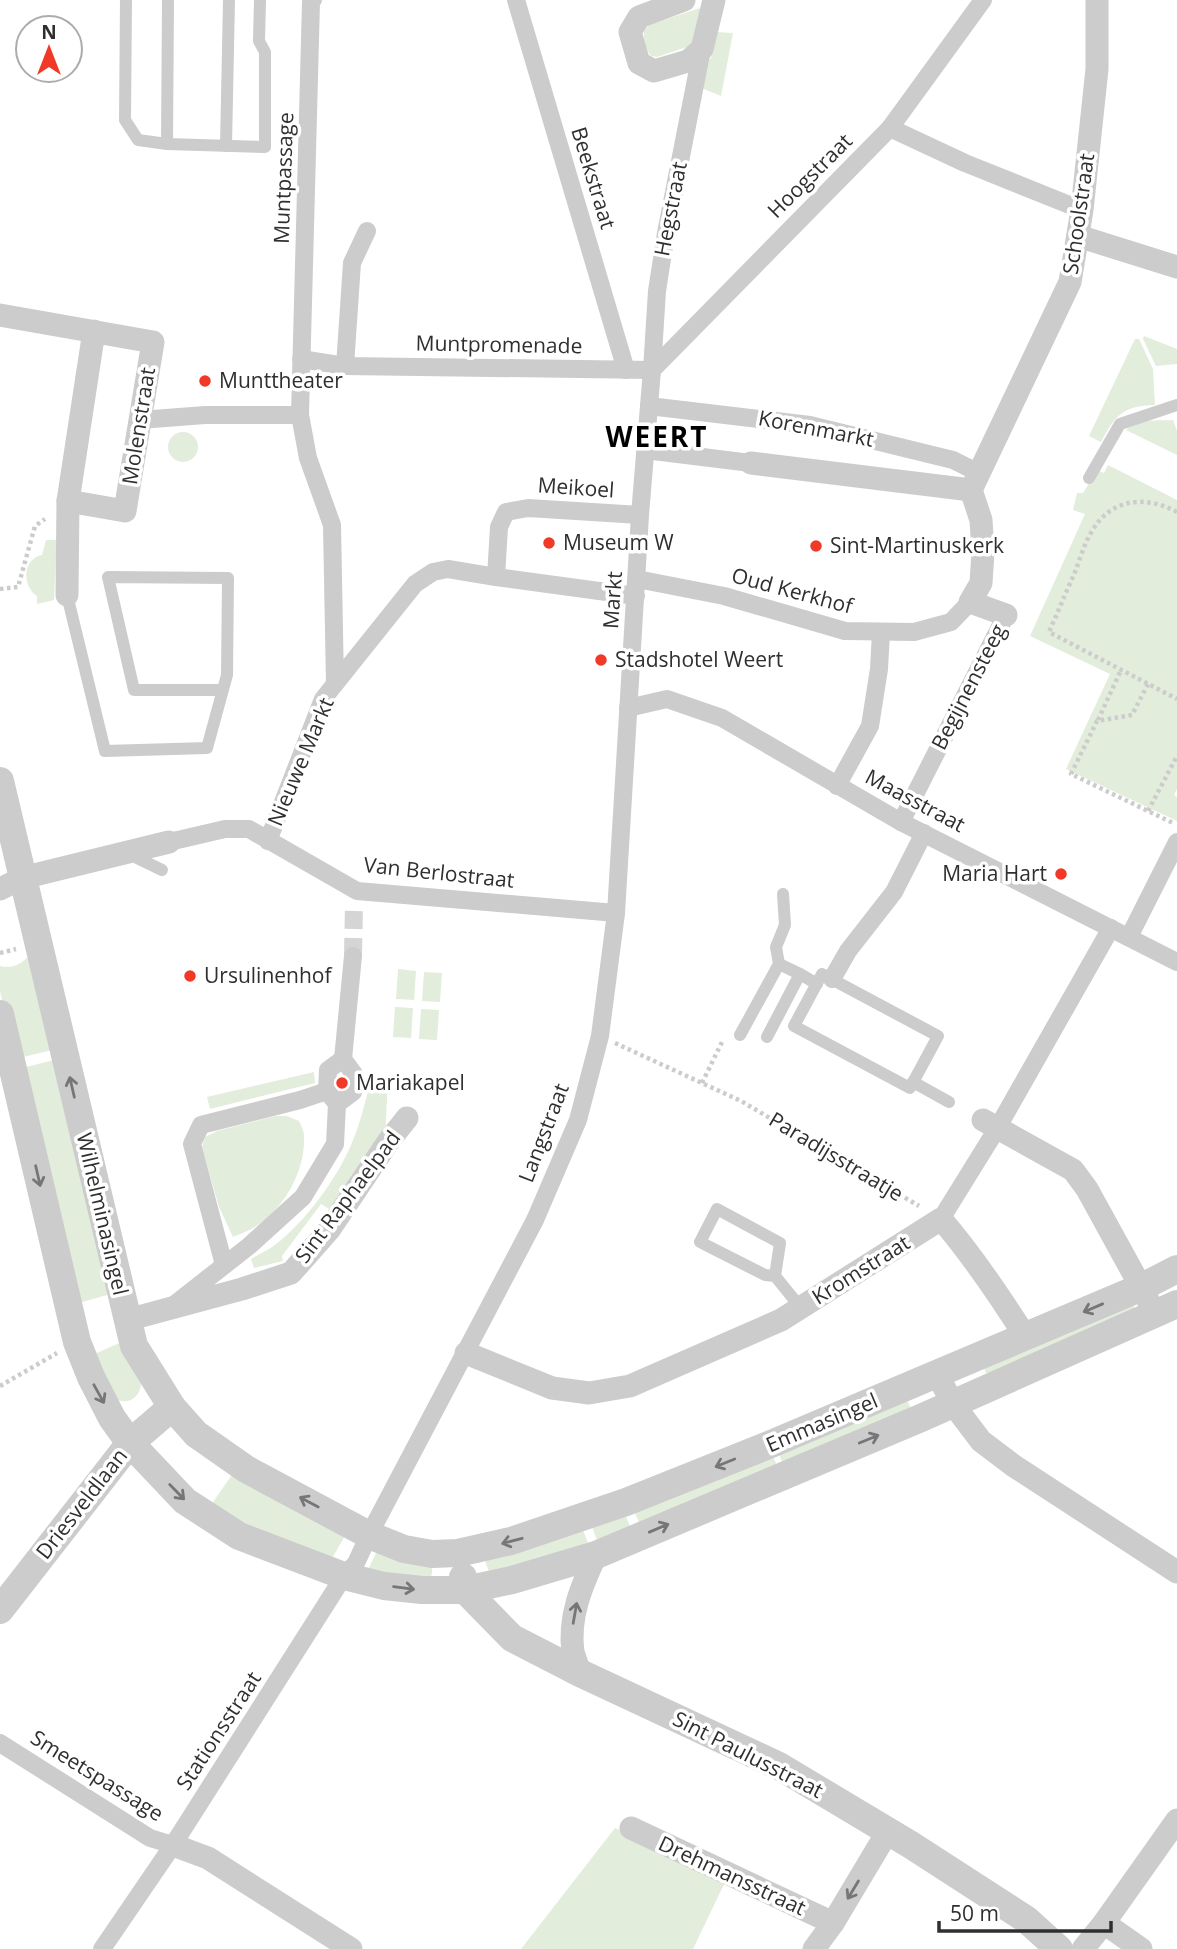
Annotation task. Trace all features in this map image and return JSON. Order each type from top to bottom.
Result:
[{"type":"street","name":"Muntpassage","points":[[313,0],[308,360],[300,415],[308,458],[332,525],[335,684]]},
{"type":"street","name":"Beekstraat","points":[[516,0],[626,370]]},
{"type":"street","points":[[684,0],[639,17],[630,32],[639,63],[654,71],[688,61],[702,49]]},
{"type":"street","name":"Hegstraat","points":[[652,370],[660,268],[714,0]]},
{"type":"street","name":"Hoogstraat","points":[[652,370],[890,128],[983,0]]},
{"type":"street","name":"Schoolstraat","points":[[975,481],[1070,282],[1082,210],[1097,69],[1097,0]]},
{"type":"street","points":[[890,128],[965,163],[1082,210]]},
{"type":"street","points":[[345,366],[352,263],[367,231]]},
{"type":"street","points":[[1078,236],[1177,267]]},
{"type":"street","name":"Molenstraat","points":[[0,315],[153,342],[125,511],[68,501]]},
{"type":"street","points":[[67,595],[68,501],[94,331]]},
{"type":"street","name":"Muntpromenade","points":[[308,360],[345,366],[652,370]]},
{"type":"street","name":"Markt","points":[[628,708],[652,370]]},
{"type":"street","name":"Korenmarkt","points":[[649,406],[810,425],[953,460],[975,481]]},
{"type":"street","points":[[140,420],[205,415],[300,415]]},
{"type":"street","name":"Korenmarkt","points":[[645,450],[751,463],[975,481]]},
{"type":"street","name":"Begijnensteeg","points":[[901,822],[1006,615],[970,602],[981,583],[983,552],[975,481]]},
{"type":"street","name":"Meikoel","points":[[496,577],[499,527],[506,512],[527,508],[640,515]]},
{"type":"street","name":"Nieuwe Markt","points":[[11,883],[225,829],[249,829],[268,841],[323,699],[415,584],[433,572],[448,569],[496,577]]},
{"type":"street","points":[[496,577],[636,587]]},
{"type":"street","name":"Oud Kerkhof","points":[[636,587],[724,596],[845,631],[914,632],[951,622],[970,602]]},
{"type":"street","points":[[837,786],[870,726],[879,669],[881,632]]},
{"type":"street","name":"Maasstraat","points":[[628,708],[667,699],[722,718],[901,822],[1177,962]]},
{"type":"street","name":"Langstraat","points":[[369,1535],[535,1220],[578,1120],[600,1036],[616,914],[628,708]]},
{"type":"street","name":"Wilhelminasingel","points":[[0,780],[11,883],[134,1346],[172,1407],[196,1434],[246,1469],[369,1535]]},
{"type":"street","points":[[824,981],[894,892],[924,833]]},
{"type":"street","name":"Van Berlostraat","points":[[268,841],[356,897],[616,914]]},
{"type":"street","points":[[1129,937],[1177,842]]},
{"type":"street","name":"Kromstraat","points":[[466,1353],[552,1388],[589,1393],[630,1386],[781,1320],[940,1219],[991,1124],[1111,928]]},
{"type":"street","points":[[224,1265],[192,1144],[201,1125],[300,1100],[353,1092],[354,1074],[343,1059],[353,956]]},
{"type":"street","points":[[0,1014],[77,1342],[90,1377],[112,1418],[130,1443],[185,1501],[239,1536],[344,1576]]},
{"type":"street","points":[[170,1309],[249,1246],[303,1197],[335,1144],[328,1070],[343,1059]]},
{"type":"street","name":"Sint Raphaelpad","points":[[127,1320],[291,1273],[329,1230],[407,1118]]},
{"type":"street","points":[[991,1124],[1073,1170],[1087,1189],[1142,1287],[1166,1310]]},
{"type":"street","points":[[940,1219],[997,1292],[1025,1336]]},
{"type":"street","name":"Emmasingel","points":[[369,1535],[404,1549],[432,1554],[458,1553],[511,1541],[626,1502],[771,1444],[1142,1287],[1177,1269]]},
{"type":"street","name":"Emmasingel","points":[[344,1576],[384,1586],[422,1590],[465,1590],[512,1580],[596,1555],[953,1404],[1166,1310]]},
{"type":"street","points":[[937,1374],[953,1404],[981,1441],[1014,1466],[1177,1572]]},
{"type":"street","name":"Driesveldlaan","points":[[0,1610],[130,1443],[172,1407]]},
{"type":"street","name":"Stationsstraat","points":[[102,1949],[173,1845],[344,1576],[356,1563],[369,1535]]},
{"type":"street","points":[[458,1553],[465,1590]]},
{"type":"street","points":[[580,1673],[573,1652],[573,1622],[577,1602],[596,1555]]},
{"type":"street","name":"Sint Paulusstraat","points":[[465,1590],[512,1638],[580,1673],[779,1766],[888,1831],[1027,1920],[1059,1949]]},
{"type":"street","name":"Smeetspassage","points":[[0,1743],[150,1838],[173,1845]]},
{"type":"street","points":[[1083,1949],[1177,1820]]},
{"type":"street","name":"Drehmansstraat","points":[[631,1828],[833,1923]]},
{"type":"street","name":"Drehmansstraat","points":[[814,1949],[833,1923],[888,1831]]},
{"type":"street","points":[[173,1845],[208,1858],[351,1949]]},
{"type":"street","points":[[1104,1923],[1141,1949]]},
{"type":"lane","points":[[126,0],[125,120],[138,140],[167,144],[265,147],[265,52],[259,41],[260,0]]},
{"type":"lane","points":[[167,144],[168,0]]},
{"type":"lane","points":[[226,146],[229,0]]},
{"type":"lane","points":[[1089,478],[1120,424],[1177,405]]},
{"type":"lane","points":[[67,595],[105,751],[207,748],[223,690],[227,675],[228,578],[108,577],[134,690],[223,690]]},
{"type":"lane","points":[[126,852],[162,870]]},
{"type":"lane","points":[[740,1035],[779,964],[776,947],[785,925],[783,894]]},
{"type":"lane","points":[[779,964],[824,981],[938,1036],[911,1088],[794,1026],[824,981]]},
{"type":"lane","points":[[767,1037],[800,974]]},
{"type":"lane","points":[[913,1082],[949,1102]]},
{"type":"lane","points":[[775,1276],[780,1244],[717,1209],[700,1242],[765,1275],[775,1276],[801,1308]]},
{"type":"path","points":[[0,589],[18,587],[36,526],[68,501]]},
{"type":"path","points":[[1177,512],[1146,501],[1121,505],[1105,514],[1092,531],[1049,632],[1177,699]]},
{"type":"path","points":[[1121,670],[1071,774],[1177,824]]},
{"type":"path","points":[[1097,720],[1132,715],[1148,684]]},
{"type":"path","points":[[1148,810],[1177,757]]},
{"type":"path","name":"Paradijsstraatje","points":[[600,1036],[741,1101],[940,1219]]},
{"type":"green space","points":[[703,7],[696,44],[657,57],[651,56],[644,36],[644,30],[649,25]]},
{"type":"green space","points":[[716,32],[733,33],[721,96],[699,87],[704,61],[711,58]]},
{"type":"green space","points":[[1144,336],[1177,349],[1177,364],[1156,366]]},
{"type":"green space","points":[[1135,339],[1139,339],[1153,369],[1155,405],[1135,407],[1122,413],[1101,442],[1089,436]]},
{"type":"green space","points":[[1173,420],[1177,431],[1177,455],[1126,430],[1142,422]]},
{"type":"green space","points":[[183,432],[194,436],[198,447],[194,458],[183,462],[172,458],[168,447],[172,436]]},
{"type":"green space","points":[[1108,465],[1177,500],[1177,789],[1174,795],[1177,797],[1177,821],[1066,769],[1110,674],[1030,636],[1085,514],[1073,510],[1077,493],[1083,493],[1097,470],[1104,473]]},
{"type":"green space","points":[[46,540],[57,540],[54,600],[37,604],[37,596],[29,586],[26,573],[31,562],[42,555]]},
{"type":"green space","points":[[30,955],[52,1050],[15,1059],[0,991],[0,966],[16,965]]},
{"type":"green space","points":[[398,969],[416,971],[414,1000],[396,999]]},
{"type":"green space","points":[[424,972],[442,973],[440,1002],[422,1001]]},
{"type":"green space","points":[[395,1007],[413,1008],[411,1038],[393,1037]]},
{"type":"green space","points":[[421,1009],[439,1010],[437,1040],[419,1039]]},
{"type":"green space","points":[[54,1060],[111,1294],[75,1304],[18,1069]]},
{"type":"green space","points":[[314,1072],[315,1083],[210,1109],[207,1097]]},
{"type":"green space","points":[[362,1077],[388,1078],[385,1140],[334,1212],[321,1204],[282,1256],[283,1261],[254,1268],[251,1259],[275,1245],[297,1225],[319,1200],[345,1158],[359,1124],[369,1087],[362,1086]]},
{"type":"green space","points":[[275,1116],[287,1116],[299,1121],[302,1128],[304,1149],[297,1176],[283,1201],[264,1221],[233,1237],[219,1207],[206,1162],[202,1147],[205,1137],[217,1131]]},
{"type":"green space","points":[[1133,1302],[1135,1312],[989,1380],[981,1361]]},
{"type":"green space","points":[[124,1341],[141,1378],[139,1392],[129,1401],[112,1399],[90,1356]]},
{"type":"green space","points":[[904,1394],[913,1413],[784,1467],[777,1449]]},
{"type":"green space","points":[[771,1452],[779,1470],[641,1527],[634,1511]]},
{"type":"green space","points":[[236,1469],[346,1534],[330,1562],[246,1525],[211,1505]]},
{"type":"green space","points":[[625,1514],[632,1531],[599,1545],[592,1527]]},
{"type":"green space","points":[[583,1530],[590,1548],[492,1580],[485,1561]]},
{"type":"green space","points":[[378,1549],[432,1567],[429,1580],[366,1574]]},
{"type":"green space","points":[[615,1828],[727,1878],[693,1949],[521,1949]]},
{"type":"tunnel","points":[[353,956],[354,904]]},
{"type":"place","name":"Munttheater","points":[[205,381]]},
{"type":"place","name":"Museum W","points":[[549,543]]},
{"type":"place","name":"Sint-Martinuskerk","points":[[816,546]]},
{"type":"place","name":"Stadshotel Weert","points":[[601,660]]},
{"type":"place","name":"Maria Hart","points":[[1061,874]]},
{"type":"place","name":"Ursulinenhof","points":[[190,976]]},
{"type":"place","name":"Mariakapel","points":[[342,1083]]},
{"type":"district","name":"WEERT","points":[[657,437]]}]
